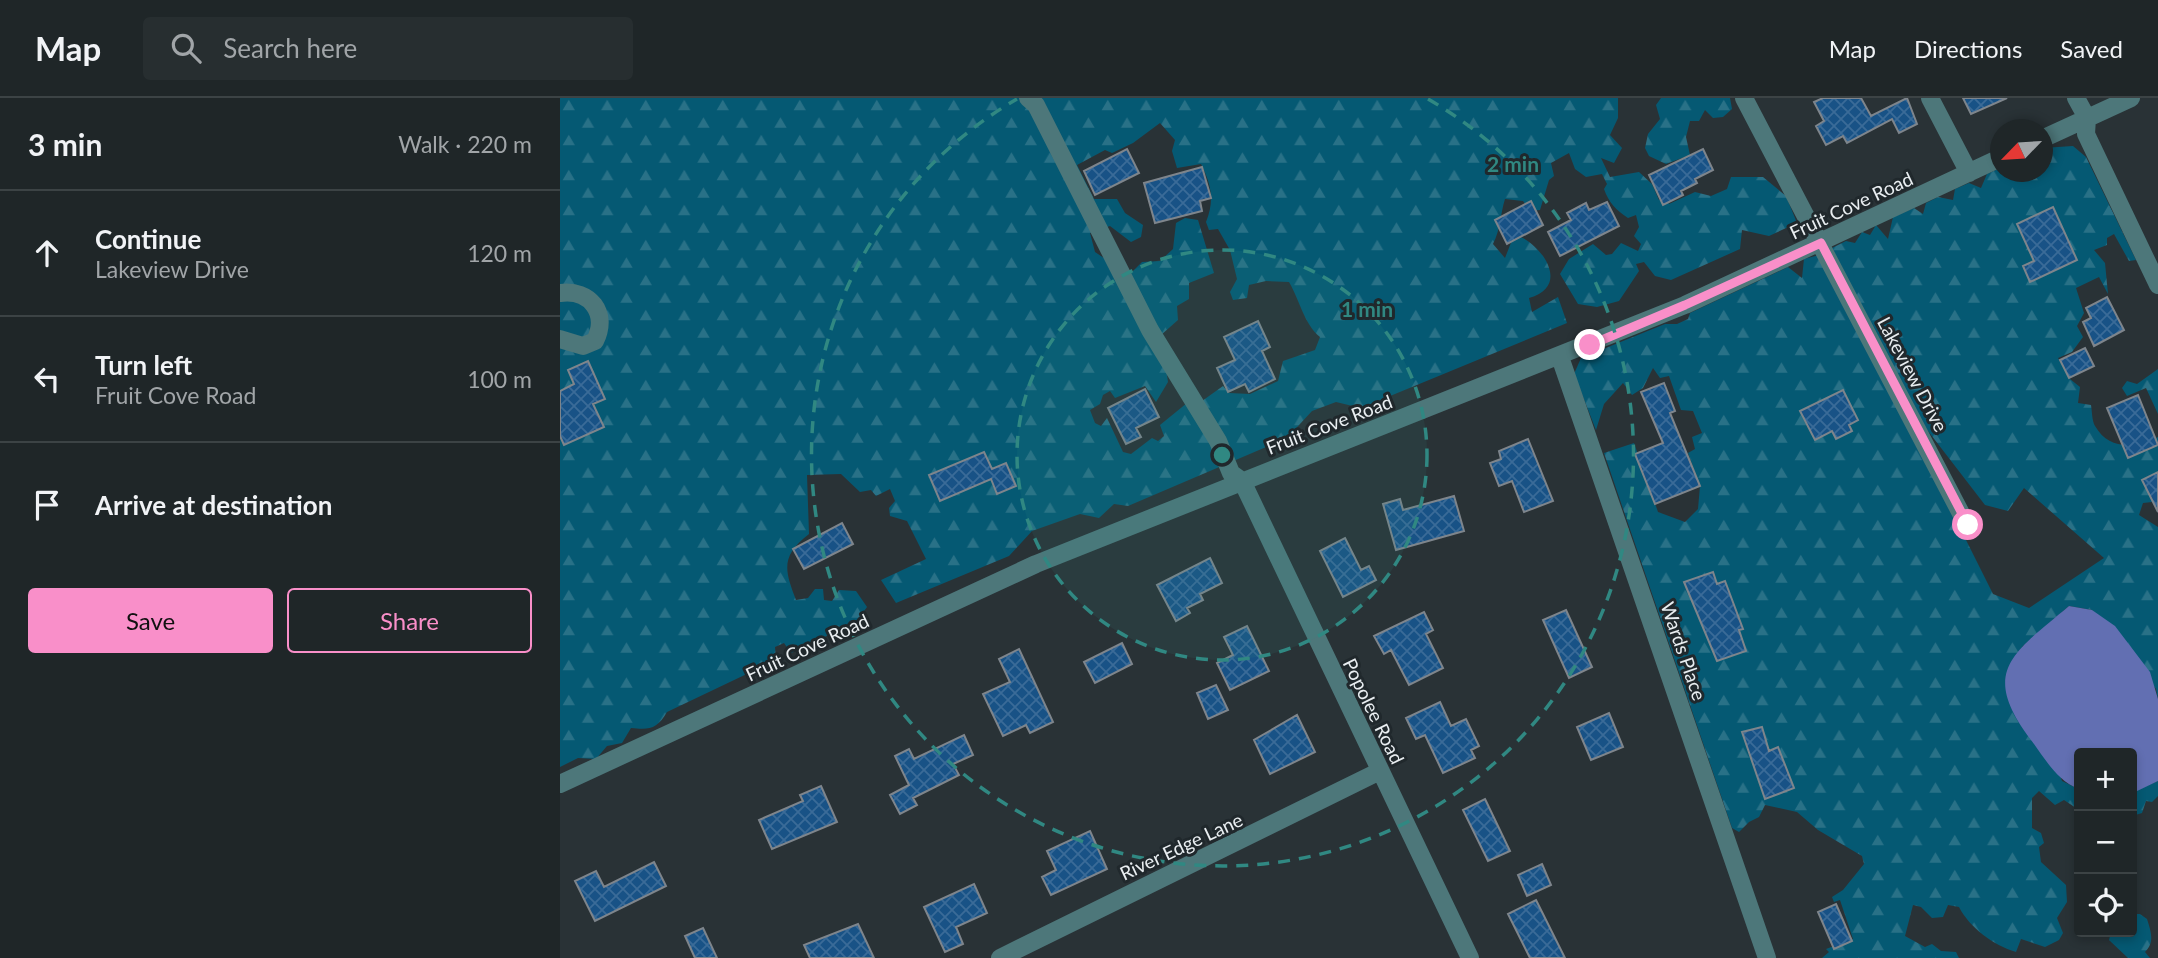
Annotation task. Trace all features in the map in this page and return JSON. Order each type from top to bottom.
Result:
[{"type":"street","name":"Popolee Road","points":[[1028,98],[1036,105],[1150,330],[1218,441],[1231,473],[1242,481],[1470,958]]},
{"type":"street","name":"Lakeview Drive","points":[[1744,98],[1968,525]]},
{"type":"street","points":[[1930,98],[1969,173]]},
{"type":"street","points":[[2076,98],[2087,118],[2086,134],[2158,285]]},
{"type":"street","points":[[2053,134],[2131,98]]},
{"type":"street","name":"Fruit Cove Road","points":[[560,784],[1036,564],[1685,305],[1990,163]]},
{"type":"street","points":[[560,293],[575,291],[589,297],[597,309],[601,329],[595,341],[583,346],[560,339]]},
{"type":"street","name":"Wards Place","points":[[1560,357],[1767,958]]},
{"type":"street","name":"River Edge Lane","points":[[1000,958],[1380,771]]},
{"type":"green space","points":[[560,98],[1618,98],[1618,118],[1610,135],[1622,148],[1614,163],[1601,158],[1610,177],[1639,172],[1652,184],[1659,200],[1666,199],[1669,204],[1695,192],[1711,196],[1727,189],[1731,177],[1763,177],[1786,196],[1797,223],[1769,236],[1742,230],[1740,249],[1671,280],[1655,276],[1644,262],[1636,264],[1639,271],[1619,301],[1597,307],[1578,304],[1560,274],[1569,259],[1593,244],[1606,255],[1612,254],[1621,243],[1638,251],[1641,244],[1634,236],[1639,227],[1636,215],[1628,218],[1616,209],[1604,189],[1607,184],[1602,174],[1586,177],[1575,169],[1569,153],[1551,163],[1554,176],[1549,180],[1540,210],[1530,211],[1523,201],[1505,199],[1493,244],[1505,258],[1514,235],[1532,244],[1541,253],[1550,273],[1549,283],[1542,292],[1529,298],[1532,312],[1558,297],[1567,323],[1361,408],[1336,402],[1312,411],[1287,438],[1128,506],[1114,504],[1099,518],[1080,514],[1032,531],[1009,556],[896,603],[881,580],[926,559],[907,521],[890,516],[889,508],[895,501],[890,489],[876,496],[871,490],[860,492],[841,474],[807,475],[809,534],[789,556],[787,571],[792,589],[796,600],[808,598],[815,589],[823,589],[824,600],[832,601],[839,590],[856,591],[867,607],[856,622],[791,653],[784,643],[775,647],[776,660],[667,712],[660,722],[652,727],[631,728],[622,743],[607,746],[596,759],[578,758],[560,767]],"holes":[[[1160,123],[1175,140],[1172,151],[1177,168],[1201,164],[1207,178],[1211,199],[1206,222],[1209,230],[1218,229],[1230,250],[1237,279],[1230,292],[1233,300],[1247,298],[1249,285],[1266,281],[1289,282],[1306,319],[1320,337],[1315,350],[1283,361],[1278,381],[1250,394],[1229,393],[1223,386],[1202,401],[1187,403],[1160,425],[1164,436],[1158,441],[1152,438],[1131,454],[1123,452],[1107,418],[1101,426],[1095,423],[1090,410],[1100,404],[1103,395],[1110,391],[1115,398],[1145,386],[1156,402],[1168,382],[1161,335],[1178,320],[1177,306],[1189,299],[1189,283],[1214,273],[1198,220],[1185,218],[1176,223],[1173,249],[1160,261],[1142,262],[1129,275],[1095,252],[1090,233],[1110,226],[1131,242],[1141,237],[1143,225],[1125,213],[1117,199],[1094,199],[1077,165],[1105,150],[1112,153],[1133,143]]]},
{"type":"green space","points":[[1661,98],[1730,98],[1732,109],[1723,117],[1713,118],[1705,110],[1699,121],[1690,121],[1686,137],[1690,155],[1666,164],[1649,156],[1645,148],[1648,134],[1660,119],[1656,105]]},
{"type":"green space","points":[[2073,146],[2086,157],[2136,260],[2129,261],[2114,234],[2107,238],[2107,245],[2094,250],[2105,263],[2108,294],[2099,277],[2076,288],[2084,313],[2077,326],[2083,337],[2072,352],[2058,358],[2070,379],[2080,387],[2078,403],[2091,405],[2095,426],[2108,440],[2116,444],[2133,445],[2158,437],[2158,495],[2152,493],[2152,502],[2143,503],[2139,515],[2158,527],[2158,699],[2156,689],[2092,610],[2069,606],[2022,647],[2062,781],[2074,787],[2074,807],[2064,800],[2055,805],[2039,791],[2032,798],[2032,828],[2041,833],[2044,843],[2039,847],[2041,862],[2066,885],[2067,902],[2057,918],[2063,933],[2059,940],[2045,947],[2021,939],[2016,952],[1983,935],[1969,922],[1959,907],[1948,905],[1943,917],[1932,918],[1921,907],[1913,905],[1905,936],[1925,947],[1932,944],[1941,951],[1956,952],[1959,958],[1822,958],[1829,952],[1826,949],[1853,939],[1840,900],[1834,902],[1832,897],[1843,890],[1864,864],[1862,856],[1818,830],[1797,812],[1765,805],[1759,817],[1739,832],[1732,828],[1604,453],[1634,443],[1658,512],[1685,522],[1698,509],[1700,486],[1688,453],[1695,449],[1692,437],[1702,433],[1693,411],[1681,410],[1669,376],[1660,378],[1653,368],[1643,388],[1632,395],[1623,383],[1604,404],[1596,430],[1574,374],[1581,358],[1665,324],[1677,324],[1688,319],[1690,313],[1788,267],[1802,278],[1804,259],[1823,254],[1993,594],[2029,608],[2104,558],[2024,488],[2008,511],[1985,505],[1918,418],[1830,249],[1846,241],[1855,243],[1862,232],[1870,235],[1876,225],[1888,239],[1893,217],[1914,208],[1923,214],[1926,203],[1938,197],[1953,200],[1955,189],[1969,183],[1981,188],[1990,173],[1990,182],[2053,182],[2053,147]]},
{"type":"green space","points":[[2158,369],[2158,414],[2146,388],[2127,396],[2122,388],[2127,381],[2137,384]]},
{"type":"green space","points":[[2158,781],[2158,796],[2152,802],[2146,801],[2142,813],[2137,814],[2137,811],[2137,790]]},
{"type":"green space","points":[[2137,914],[2140,914],[2147,919],[2151,933],[2151,941],[2145,952],[2150,958],[2128,958],[2109,940],[2110,937],[2137,937]]},
{"type":"shaded area","points":[[2069,606],[2092,610],[2115,626],[2150,672],[2158,699],[2158,781],[2137,791],[2137,748],[2074,748],[2074,787],[2054,770],[2017,719],[2008,699],[2005,682],[2009,666],[2031,638]]},
{"type":"building","points":[[1823,98],[1861,98],[1871,116],[1907,98],[1917,124],[1899,133],[1892,119],[1847,143],[1843,136],[1826,145],[1816,126],[1824,121],[1814,102]]},
{"type":"building","points":[[1963,98],[2007,98],[1971,114]]},
{"type":"building","points":[[1127,149],[1139,173],[1095,195],[1084,171]]},
{"type":"building","points":[[1703,149],[1713,170],[1695,179],[1697,183],[1681,191],[1683,195],[1663,205],[1649,175]]},
{"type":"building","points":[[1202,167],[1211,198],[1200,201],[1202,211],[1155,223],[1144,183]]},
{"type":"building","points":[[1531,201],[1543,225],[1507,244],[1495,220]]},
{"type":"building","points":[[1607,202],[1619,226],[1560,256],[1548,232],[1571,220],[1567,213],[1586,203],[1589,210]]},
{"type":"building","points":[[2053,207],[2077,260],[2030,282],[2023,266],[2034,261],[2017,224]]},
{"type":"building","points":[[2107,297],[2124,330],[2094,346],[2083,322],[2091,318],[2086,308]]},
{"type":"building","points":[[1258,321],[1270,347],[1262,351],[1275,379],[1249,392],[1245,384],[1228,392],[1217,368],[1235,360],[1224,337]]},
{"type":"building","points":[[2085,348],[2094,366],[2069,378],[2060,360]]},
{"type":"building","points":[[588,361],[605,399],[593,404],[604,427],[564,445],[560,436],[560,391],[574,384],[568,370]]},
{"type":"building","points":[[1664,383],[1675,411],[1670,413],[1700,486],[1655,504],[1635,454],[1663,443],[1641,392]]},
{"type":"building","points":[[1145,389],[1159,417],[1136,428],[1141,437],[1126,444],[1108,408]]},
{"type":"building","points":[[1843,390],[1858,420],[1849,425],[1852,431],[1836,439],[1832,431],[1815,440],[1800,411]]},
{"type":"building","points":[[2138,395],[2158,445],[2128,458],[2107,408]]},
{"type":"building","points":[[1528,439],[1553,501],[1524,512],[1512,481],[1499,486],[1490,463],[1501,459],[1499,451]]},
{"type":"building","points":[[984,452],[992,469],[1006,463],[1016,486],[997,494],[991,479],[940,501],[929,475]]},
{"type":"building","points":[[2158,472],[2158,512],[2142,480]]},
{"type":"building","points":[[1454,496],[1464,531],[1396,550],[1383,504],[1400,499],[1403,510]]},
{"type":"building","points":[[842,523],[853,544],[804,569],[793,549]]},
{"type":"building","points":[[1345,538],[1361,570],[1369,566],[1376,580],[1343,597],[1320,551]]},
{"type":"building","points":[[1210,558],[1222,583],[1200,594],[1203,600],[1187,608],[1190,613],[1176,621],[1157,585]]},
{"type":"building","points":[[1713,572],[1717,584],[1725,581],[1743,629],[1739,630],[1746,651],[1717,661],[1684,582]]},
{"type":"building","points":[[1566,610],[1592,667],[1569,678],[1543,620]]},
{"type":"building","points":[[1424,612],[1433,630],[1426,634],[1443,668],[1409,685],[1391,650],[1384,654],[1374,636]]},
{"type":"building","points":[[1247,626],[1269,671],[1230,690],[1217,663],[1233,655],[1224,637]]},
{"type":"building","points":[[1122,643],[1132,664],[1095,683],[1084,662]]},
{"type":"building","points":[[1019,649],[1053,722],[1030,733],[1026,725],[1003,736],[983,694],[1010,682],[999,659]]},
{"type":"building","points":[[1216,685],[1228,710],[1208,719],[1197,693]]},
{"type":"building","points":[[1440,702],[1451,726],[1466,719],[1479,746],[1471,750],[1475,758],[1443,773],[1425,735],[1416,739],[1406,718]]},
{"type":"building","points":[[1609,713],[1623,747],[1591,760],[1577,727]]},
{"type":"building","points":[[1297,715],[1315,752],[1270,774],[1254,740]]},
{"type":"building","points":[[1762,727],[1769,751],[1778,747],[1794,788],[1765,799],[1742,732]]},
{"type":"building","points":[[964,735],[973,755],[953,764],[959,775],[913,798],[917,805],[900,814],[890,795],[909,785],[895,756],[909,749],[914,759]]},
{"type":"building","points":[[821,786],[837,822],[772,849],[759,820],[803,801],[800,795]]},
{"type":"building","points":[[1485,799],[1510,851],[1488,861],[1463,810]]},
{"type":"building","points":[[1090,831],[1107,869],[1051,895],[1042,877],[1056,870],[1047,851]]},
{"type":"building","points":[[654,862],[666,886],[595,921],[575,881],[596,871],[604,887]]},
{"type":"building","points":[[1542,864],[1551,885],[1527,896],[1518,875]]},
{"type":"building","points":[[974,884],[987,913],[956,927],[963,944],[945,952],[924,907]]},
{"type":"building","points":[[1536,900],[1565,958],[1530,958],[1508,914]]},
{"type":"building","points":[[1836,904],[1852,941],[1834,949],[1818,912]]},
{"type":"building","points":[[858,924],[874,958],[810,958],[804,945]]},
{"type":"building","points":[[703,928],[717,958],[695,958],[685,936]]},
{"type":"route","points":[[1590,345],[1821,243],[1968,525]]}]
